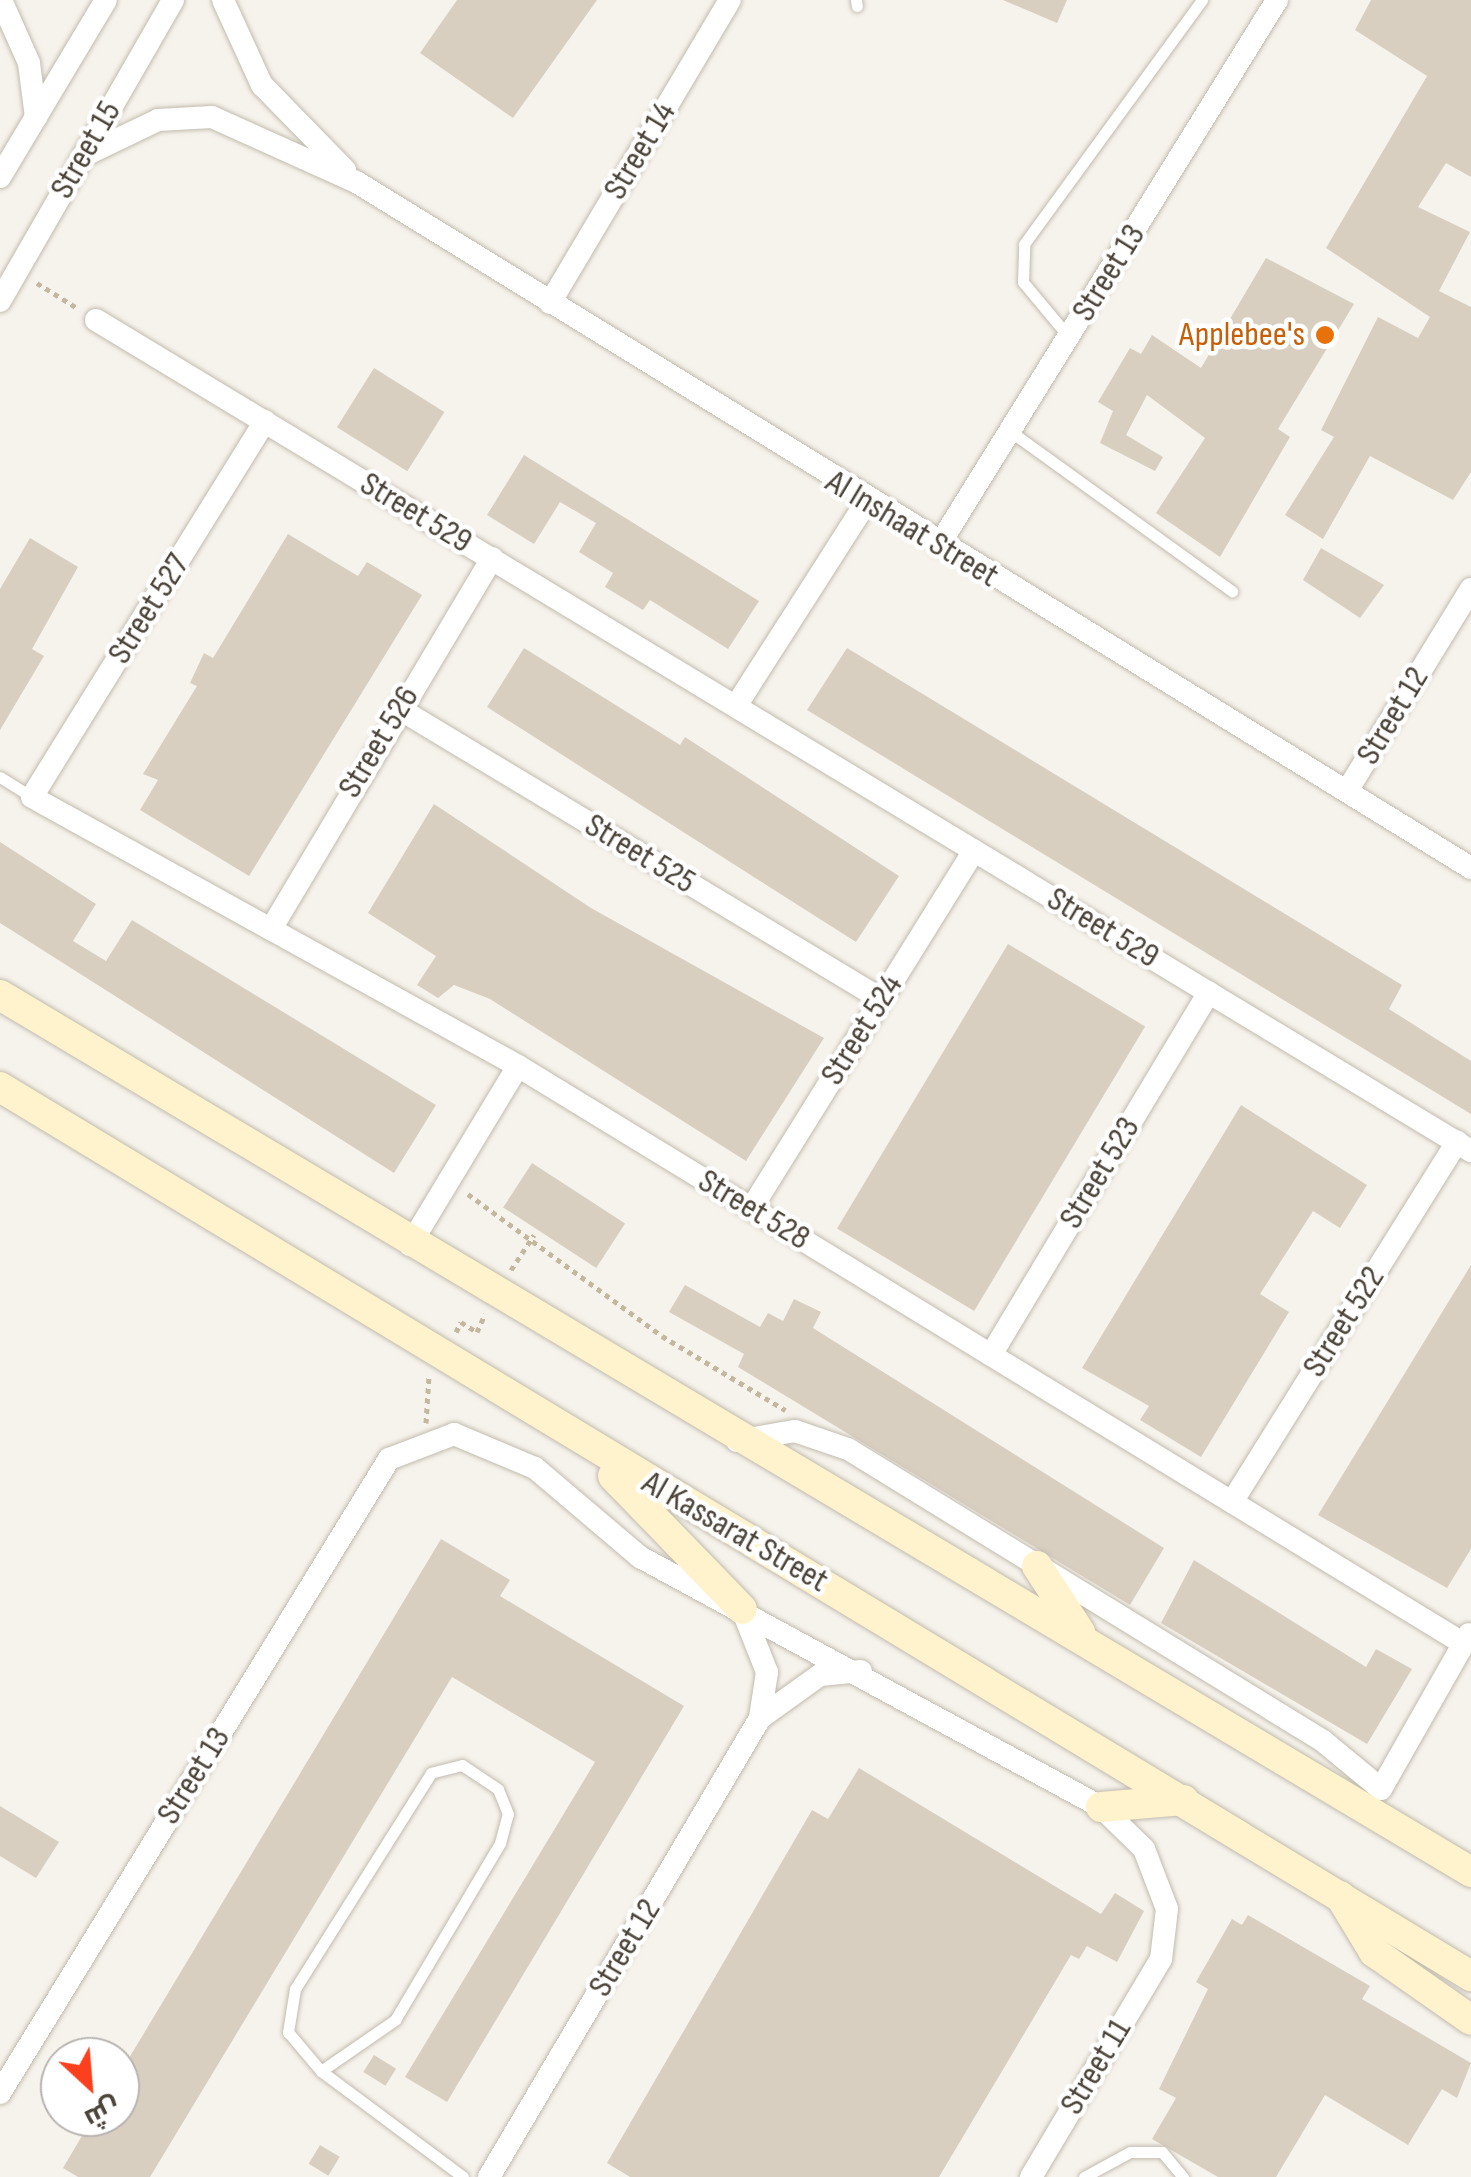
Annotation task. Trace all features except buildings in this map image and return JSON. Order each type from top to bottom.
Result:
[{"type":"street","points":[[1,0],[29,63],[36,118]]},
{"type":"street","name":"Street 15","points":[[0,177],[106,0]]},
{"type":"street","name":"Street 15","points":[[0,301],[172,0]]},
{"type":"street","name":"Al Inshaat Street","points":[[223,0],[262,85],[358,183]]},
{"type":"street","name":"Street 14","points":[[550,303],[730,0]]},
{"type":"street","name":"Street 13","points":[[939,545],[1014,434],[1277,0]]},
{"type":"street","name":"Al Inshaat Street","points":[[83,156],[158,120],[212,117],[358,183],[867,501],[1471,868]]},
{"type":"street","name":"Street 529","points":[[96,320],[1464,1146]]},
{"type":"street","name":"Street 527","points":[[32,797],[265,421]]},
{"type":"street","points":[[736,706],[867,501]]},
{"type":"street","name":"Street 526","points":[[271,929],[398,708],[492,558]]},
{"type":"street","name":"Street 12","points":[[1347,791],[1471,589]]},
{"type":"street","name":"Street 525","points":[[398,708],[881,999]]},
{"type":"street","name":"Street 528","points":[[32,797],[518,1066],[1232,1502],[1467,1638]]},
{"type":"street","name":"Street 524","points":[[751,1209],[974,850]]},
{"type":"street","name":"Street 523","points":[[992,1355],[1208,992]]},
{"type":"street","points":[[0,995],[738,1441],[1084,1638],[1471,1872]]},
{"type":"street","points":[[410,1245],[518,1066]]},
{"type":"street","name":"Al Kassarat Street","points":[[0,1087],[445,1350],[578,1443],[1184,1800],[1471,1976]]},
{"type":"street","name":"Street 522","points":[[1232,1502],[1464,1146]]},
{"type":"street","name":"Al Kassarat Street","points":[[428,1437],[454,1434],[535,1468],[640,1557],[864,1671],[1102,1806],[1144,1849],[1161,1884],[1162,1958]]},
{"type":"street","points":[[738,1441],[820,1435],[1323,1741],[1381,1789],[1467,1638]]},
{"type":"street","name":"Street 13","points":[[0,2093],[389,1459],[428,1437]]},
{"type":"street","points":[[578,1443],[742,1608]]},
{"type":"street","points":[[1037,1566],[1084,1638]]},
{"type":"street","name":"Street 12","points":[[489,2177],[760,1718],[768,1672],[742,1608]]},
{"type":"street","name":"Street 12","points":[[760,1718],[820,1675],[864,1671]]},
{"type":"street","points":[[1102,1806],[1184,1800]]},
{"type":"street","points":[[1340,1896],[1374,1952],[1471,2020]]},
{"type":"street","name":"Street 11","points":[[1031,2177],[1162,1958]]},
{"type":"lane","points":[[1070,337],[1024,282],[1024,244],[1202,0]]},
{"type":"lane","points":[[1014,434],[1232,591]]},
{"type":"lane","points":[[0,778],[32,797]]},
{"type":"lane","points":[[320,2071],[395,2020],[500,1844],[508,1814],[498,1788],[462,1766],[432,1774],[295,1990],[288,2032],[320,2071],[463,2177]]},
{"type":"lane","points":[[1084,2177],[1130,2152],[1162,2152],[1183,2177]]},
{"type":"path","points":[[18,271],[96,320]]},
{"type":"path","points":[[448,1182],[534,1235],[662,1336],[820,1435]]},
{"type":"path","points":[[428,1437],[424,1384],[461,1322],[477,1332],[495,1294],[534,1235]]},
{"type":"place","name":"Applebee's","points":[[1325,335]]}]
